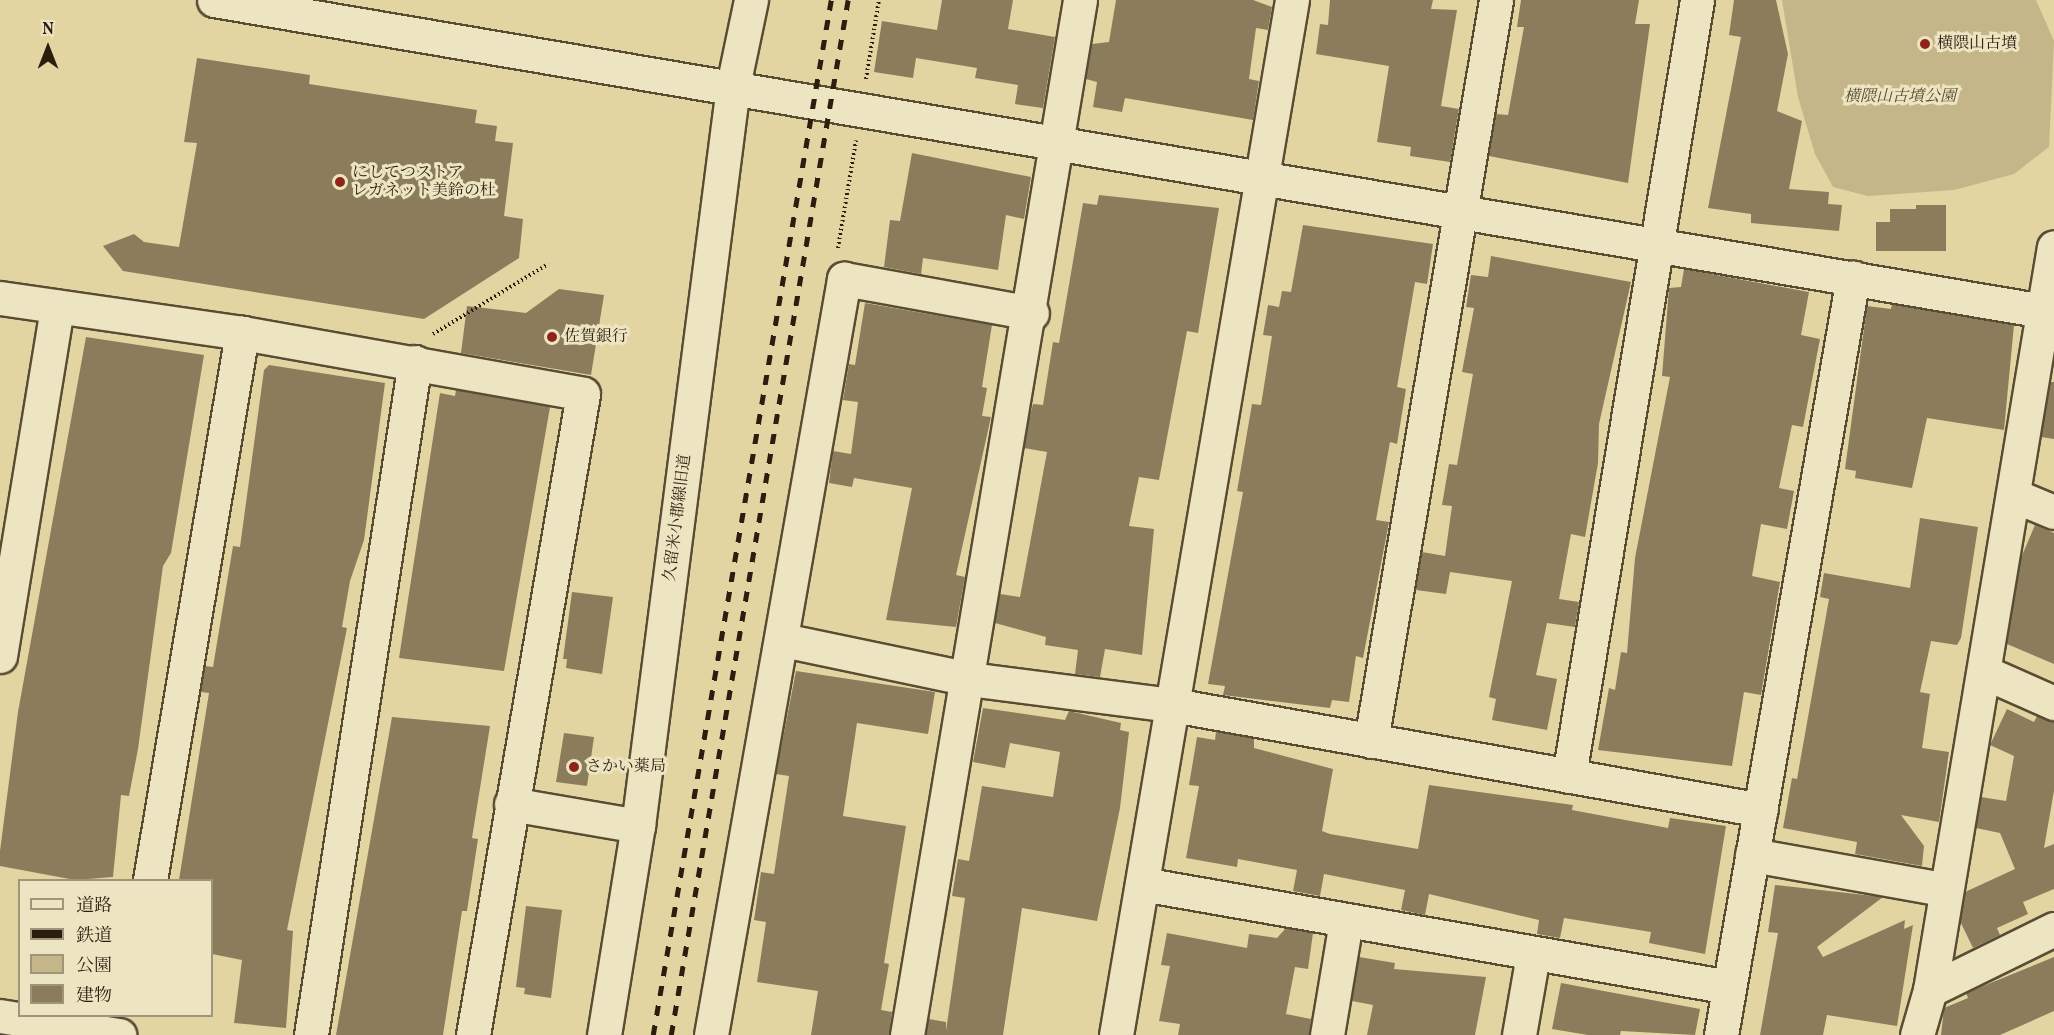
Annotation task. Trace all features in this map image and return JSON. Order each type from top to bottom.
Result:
[{"type":"street","points":[[214,0],[1264,176],[2049,312]]},
{"type":"street","name":"久留米小郡線旧道","points":[[604,1035],[638,826],[733,86],[751,0]]},
{"type":"street","points":[[906,1035],[1032,314],[1080,0]]},
{"type":"street","points":[[1116,1035],[1264,176],[1292,0]]},
{"type":"street","points":[[1371,741],[1496,0]]},
{"type":"street","points":[[1569,776],[1697,0]]},
{"type":"street","points":[[1917,1035],[1929,990],[1943,889],[1984,672],[2013,495],[2049,312],[2054,247]]},
{"type":"street","points":[[1721,1035],[1853,277]]},
{"type":"street","points":[[711,1035],[783,640],[844,279],[1032,314]]},
{"type":"street","points":[[0,298],[242,333],[418,352],[583,394],[473,1035]]},
{"type":"street","points":[[0,656],[57,307]]},
{"type":"street","points":[[150,879],[242,333]]},
{"type":"street","points":[[311,1035],[418,352]]},
{"type":"street","points":[[2013,495],[2054,512]]},
{"type":"street","points":[[783,640],[969,679],[1173,705],[1761,810]]},
{"type":"street","points":[[1984,672],[2054,704]]},
{"type":"street","points":[[511,804],[638,826]]},
{"type":"street","points":[[1752,855],[1943,889]]},
{"type":"street","points":[[1142,884],[1533,955],[1729,987]]},
{"type":"street","points":[[1327,1035],[1346,921]]},
{"type":"street","points":[[1929,990],[2054,929]]},
{"type":"street","points":[[1519,1035],[1533,955]]},
{"type":"street","points":[[19,1024],[122,1035],[127,1017]]},
{"type":"path","points":[[865,86],[879,0]]},
{"type":"path","points":[[418,352],[548,264]]},
{"type":"green space","name":"横隈山古墳公園","points":[[1782,0],[2036,0],[2054,41],[2049,147],[2014,174],[1954,190],[1868,196],[1833,187],[1815,154],[1798,97]]},
{"type":"building","points":[[942,0],[1013,0],[1008,29],[1055,37],[1043,108],[1015,104],[1018,85],[975,78],[977,68],[916,58],[913,78],[874,72],[882,21],[937,30]]},
{"type":"building","points":[[1116,0],[1253,0],[1272,7],[1268,30],[1256,28],[1249,79],[1259,81],[1253,120],[1125,98],[1122,112],[1093,107],[1097,82],[1086,79],[1092,44],[1109,42]]},
{"type":"building","points":[[1330,0],[1433,0],[1431,9],[1457,10],[1441,106],[1459,109],[1450,162],[1410,156],[1411,147],[1377,142],[1389,66],[1316,54],[1320,24],[1328,25]]},
{"type":"building","points":[[1521,0],[1639,0],[1635,24],[1650,24],[1628,183],[1489,156],[1496,114],[1508,115],[1524,27],[1517,27]]},
{"type":"building","points":[[1734,0],[1776,0],[1788,54],[1777,111],[1802,121],[1789,189],[1829,192],[1828,204],[1842,205],[1839,231],[1751,223],[1751,214],[1708,208],[1741,37],[1729,35]]},
{"type":"building","name":"にしてつストア レガネット美鈴の杜","points":[[197,58],[310,75],[309,84],[477,110],[475,123],[497,126],[495,141],[513,143],[504,216],[523,219],[519,258],[424,319],[123,271],[103,246],[134,234],[144,242],[179,247],[197,143],[184,142]]},
{"type":"building","points":[[912,153],[1031,177],[1024,219],[1006,215],[998,270],[923,258],[921,274],[884,267],[890,220],[900,221]]},
{"type":"building","points":[[1099,195],[1219,208],[1198,333],[1187,331],[1159,480],[1139,477],[1129,526],[1154,529],[1142,655],[1105,649],[1100,677],[1075,674],[1078,650],[1045,645],[1046,637],[995,623],[1000,594],[1020,597],[1047,452],[1024,448],[1028,424],[1033,404],[1043,405],[1053,342],[1059,343],[1083,203],[1097,205]]},
{"type":"building","points":[[1916,205],[1946,205],[1946,251],[1876,251],[1876,222],[1890,222],[1890,209],[1916,209]]},
{"type":"building","points":[[1303,225],[1433,244],[1427,284],[1415,282],[1397,387],[1406,389],[1397,444],[1390,442],[1376,520],[1389,522],[1363,658],[1356,656],[1349,702],[1332,700],[1330,708],[1223,695],[1225,686],[1208,684],[1243,492],[1237,491],[1252,404],[1261,405],[1272,336],[1263,335],[1268,305],[1279,307],[1282,291],[1291,292]]},
{"type":"building","points":[[1491,256],[1631,282],[1599,424],[1598,463],[1585,537],[1571,534],[1559,599],[1579,602],[1575,627],[1547,623],[1536,675],[1557,679],[1547,730],[1492,720],[1496,699],[1489,697],[1512,581],[1450,572],[1446,594],[1416,590],[1422,552],[1445,556],[1452,506],[1442,505],[1449,464],[1457,465],[1473,374],[1462,372],[1474,308],[1466,307],[1471,275],[1488,277]]},
{"type":"building","points":[[1684,269],[1809,292],[1801,335],[1820,339],[1803,427],[1792,425],[1779,488],[1794,491],[1787,529],[1761,524],[1752,576],[1780,582],[1761,695],[1744,692],[1732,766],[1598,750],[1609,688],[1615,690],[1621,652],[1627,653],[1635,558],[1670,377],[1662,376],[1669,288],[1681,287]]},
{"type":"building","name":"佐賀銀行","points":[[559,289],[604,295],[591,375],[461,353],[467,306],[526,313]]},
{"type":"building","points":[[865,303],[992,325],[982,387],[987,388],[982,416],[991,417],[956,575],[965,577],[956,627],[886,620],[912,488],[854,478],[852,487],[829,483],[833,451],[851,454],[858,402],[843,400],[849,364],[855,365]]},
{"type":"building","points":[[1892,304],[2014,325],[2004,430],[1927,418],[1912,488],[1855,478],[1856,471],[1845,469],[1867,306],[1891,309]]},
{"type":"building","points":[[86,337],[204,355],[171,553],[163,566],[138,749],[129,796],[121,795],[113,877],[70,879],[0,866],[18,712]]},
{"type":"building","points":[[269,365],[385,383],[364,540],[350,581],[342,627],[347,628],[287,930],[293,931],[286,1028],[234,1023],[242,960],[213,954],[213,879],[179,879],[209,693],[201,692],[205,666],[213,667],[233,546],[240,547],[264,370]]},
{"type":"building","points":[[2051,382],[2054,382],[2054,439],[2041,437]]},
{"type":"building","points":[[456,390],[550,407],[504,671],[399,658],[440,393],[455,396]]},
{"type":"building","points":[[1920,518],[1978,527],[1961,638],[1957,645],[1931,641],[1920,692],[1930,694],[1922,748],[1949,752],[1939,822],[1901,815],[1924,846],[1922,866],[1855,854],[1857,842],[1783,828],[1792,778],[1797,779],[1829,599],[1820,597],[1824,573],[1910,588]]},
{"type":"building","points":[[2035,525],[2054,533],[2054,664],[2007,644],[2021,558]]},
{"type":"building","points":[[572,592],[613,597],[602,674],[566,668],[567,659],[563,659]]},
{"type":"building","points":[[796,671],[935,692],[928,734],[857,723],[843,816],[906,826],[884,963],[889,964],[881,1010],[892,1012],[889,1035],[811,1035],[818,991],[757,982],[766,922],[754,920],[761,872],[774,874],[789,776],[776,774]]},
{"type":"building","points":[[983,708],[1065,720],[1069,711],[1121,723],[1120,730],[1129,732],[1120,808],[1097,921],[1022,908],[1003,1035],[926,1035],[929,1019],[946,1022],[946,1031],[965,898],[952,896],[958,859],[969,861],[982,786],[1053,797],[1060,752],[1010,743],[1005,768],[973,762]]},
{"type":"building","points":[[2007,709],[2034,722],[2037,716],[2054,721],[2054,791],[2044,848],[2054,844],[2054,889],[2023,902],[2028,914],[1997,928],[2000,935],[1973,948],[1960,921],[1965,892],[2015,869],[2000,833],[1976,828],[1981,797],[2006,801],[2014,756],[1990,745]]},
{"type":"building","points":[[392,717],[490,726],[472,838],[478,839],[467,911],[462,911],[443,1035],[336,1035]]},
{"type":"building","points":[[1216,732],[1254,738],[1254,748],[1333,769],[1322,831],[1330,834],[1418,849],[1429,785],[1573,805],[1572,810],[1668,828],[1670,818],[1726,826],[1705,954],[1649,943],[1651,932],[1564,918],[1560,938],[1537,934],[1539,920],[1429,894],[1425,915],[1401,910],[1405,890],[1324,874],[1320,896],[1293,891],[1297,870],[1238,859],[1237,867],[1186,858],[1199,786],[1189,785],[1197,737],[1215,740]]},
{"type":"building","name":"さかい薬局","points":[[564,733],[594,737],[587,786],[556,782]]},
{"type":"building","points":[[1775,885],[1883,897],[1817,947],[1823,957],[1905,920],[1904,929],[1913,925],[1897,1026],[1827,1015],[1823,1035],[1760,1035],[1778,933],[1768,932]]},
{"type":"building","points":[[526,906],[562,910],[551,998],[524,994],[525,988],[516,987]]},
{"type":"building","points":[[1286,928],[1313,933],[1308,969],[1295,967],[1286,1014],[1311,1019],[1309,1035],[1178,1035],[1180,1024],[1159,1021],[1170,966],[1161,965],[1167,933],[1247,948],[1249,934],[1277,938]]},
{"type":"building","points":[[1359,957],[1395,963],[1394,969],[1486,977],[1475,1035],[1367,1035],[1373,1005],[1352,1001]]},
{"type":"building","points":[[2054,957],[2054,1011],[2000,1035],[1941,1035],[1944,1008],[1968,998],[1966,993]]},
{"type":"building","points":[[1561,983],[1700,1009],[1695,1035],[1621,1031],[1620,1035],[1588,1035],[1552,1029]]},
{"type":"railway","points":[[653,1035],[831,0]]},
{"type":"railway","points":[[671,1035],[848,0]]},
{"type":"place","name":"横隈山古墳","points":[[1925,44]]},
{"type":"place","name":"にしてつストア レガネット美鈴の杜","points":[[340,182]]},
{"type":"place","name":"佐賀銀行","points":[[552,337]]},
{"type":"place","name":"さかい薬局","points":[[574,767]]}]
